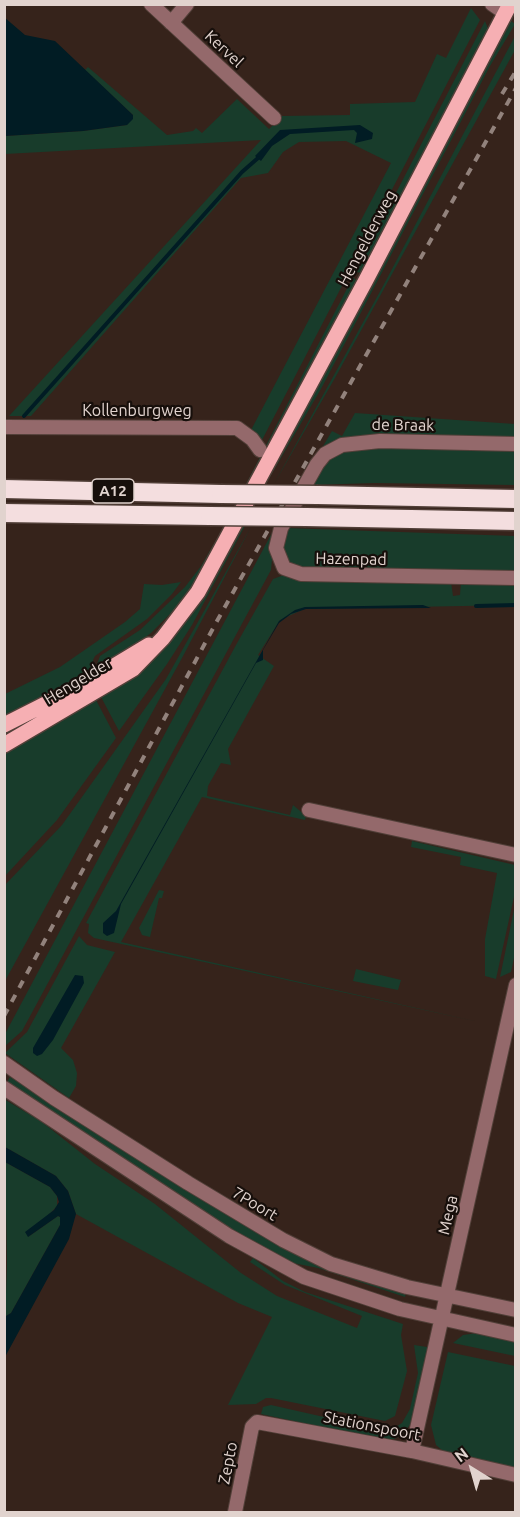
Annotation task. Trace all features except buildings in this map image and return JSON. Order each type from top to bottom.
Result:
[{"type":"highway","name":"A12","points":[[4,489],[221,494],[313,488],[516,499]]},
{"type":"highway","name":"A12","points":[[4,513],[516,521]]},
{"type":"main road","name":"Hengelderweg","points":[[260,479],[507,9]]},
{"type":"main road","name":"Hengelder","points":[[4,745],[134,669],[163,638],[198,592],[260,479]]},
{"type":"main road","name":"Hengelder","points":[[4,725],[81,686],[163,638]]},
{"type":"street","name":"Kervel","points":[[151,4],[274,118]]},
{"type":"street","points":[[171,23],[188,4]]},
{"type":"street","name":"Hengelderweg","points":[[492,4],[507,9]]},
{"type":"street","name":"Kollenburgweg","points":[[4,427],[237,428],[252,439],[260,450]]},
{"type":"street","name":"de Braak","points":[[313,488],[325,454],[352,442],[516,444]]},
{"type":"street","name":"Hazenpad","points":[[313,488],[277,542],[277,556],[289,571],[301,574],[516,578]]},
{"type":"street","points":[[309,810],[516,855]]},
{"type":"street","name":"Mega","points":[[412,1451],[516,986]]},
{"type":"street","name":"7Poort","points":[[4,1064],[93,1124],[284,1240],[356,1273],[516,1310]]},
{"type":"street","points":[[4,1088],[229,1236],[281,1266],[347,1293],[516,1335]]},
{"type":"street","name":"Stationspoort","points":[[257,1422],[412,1451],[516,1475]]},
{"type":"street","name":"Zepto","points":[[235,1512],[252,1427],[257,1422]]},
{"type":"green space","points":[[471,8],[480,20],[262,440],[257,440],[250,432],[391,163],[346,141],[299,142],[283,152],[268,173],[241,178],[31,416],[9,416],[261,140],[5,154],[5,136],[83,131],[127,125],[133,115],[85,70],[88,67],[167,135],[193,131],[196,128],[202,133],[237,99],[269,129],[282,116],[350,115],[350,104],[415,102],[437,54],[446,58]]},
{"type":"green space","points":[[485,21],[489,31],[363,273],[355,272]]},
{"type":"green space","points":[[511,21],[515,24],[490,66],[322,387],[266,484]]},
{"type":"green space","points":[[515,36],[515,50],[335,378],[274,484],[383,286]]},
{"type":"green space","points":[[353,277],[358,282],[252,484],[246,484]]},
{"type":"green space","points":[[355,413],[515,424],[515,439],[347,439],[300,485],[332,431],[342,436]]},
{"type":"green space","points":[[352,445],[515,446],[515,485],[375,483],[309,485],[328,458]]},
{"type":"green space","points":[[224,526],[228,526],[182,602],[151,633],[101,670],[97,664],[100,656],[140,630],[185,587],[201,566]]},
{"type":"green space","points":[[245,526],[192,625],[119,731],[100,695],[162,648],[180,629],[199,605]]},
{"type":"green space","points":[[251,527],[5,981],[5,885],[62,825],[166,679]]},
{"type":"green space","points":[[275,527],[271,570],[22,1031],[5,1046],[5,1034]]},
{"type":"green space","points":[[285,528],[515,536],[515,575],[305,572],[286,565],[281,538]]},
{"type":"green space","points":[[284,575],[307,581],[451,582],[453,596],[460,595],[461,581],[515,581],[515,605],[304,609],[280,620],[258,655],[274,666],[228,749],[231,765],[221,763],[208,786],[207,796],[290,815],[293,805],[306,816],[305,820],[202,797],[121,942],[479,1022],[94,938],[88,933],[89,924],[86,923],[236,645],[273,579]]},
{"type":"green space","points":[[181,582],[147,619],[95,656],[93,660],[95,672],[5,719],[5,694],[60,667],[125,622],[140,609],[144,584],[162,585]]},
{"type":"green space","points":[[95,698],[116,738],[57,820],[5,876],[5,751]]},
{"type":"green space","points":[[412,841],[515,865],[515,892],[496,979],[485,976],[485,939],[497,873],[460,865],[461,857],[411,847]]},
{"type":"green space","points":[[159,890],[164,891],[162,898],[159,898],[150,937],[142,935],[139,928]]},
{"type":"green space","points":[[515,905],[515,953],[511,972],[500,977]]},
{"type":"green space","points":[[79,936],[87,945],[115,952],[61,1048],[73,1060],[77,1073],[76,1086],[69,1098],[5,1053],[27,1032]]},
{"type":"green space","points":[[356,969],[401,980],[398,990],[353,981]]},
{"type":"green space","points":[[10,1077],[222,1211],[307,1260],[350,1278],[406,1293],[405,1297],[318,1268],[288,1262],[230,1229],[7,1082]]},
{"type":"green space","points":[[4,1099],[42,1122],[95,1164],[155,1204],[241,1273],[277,1296],[357,1328],[362,1316],[285,1285],[250,1262],[253,1258],[283,1281],[305,1292],[403,1324],[401,1335],[407,1371],[395,1416],[385,1421],[271,1398],[266,1398],[256,1404],[228,1405],[272,1317],[238,1303],[76,1214],[68,1191],[56,1176],[5,1147]]},
{"type":"green space","points":[[5,1162],[50,1187],[57,1196],[57,1206],[28,1237],[58,1216],[60,1225],[11,1313],[6,1316],[5,1325],[7,1263]]},
{"type":"green space","points":[[477,1333],[515,1341],[515,1356],[453,1343],[463,1335]]},
{"type":"green space","points":[[414,1345],[427,1347],[427,1353],[412,1422],[402,1435],[394,1439],[378,1439],[261,1414],[263,1407],[271,1405],[377,1429],[394,1428],[402,1423],[410,1409],[418,1373]]},
{"type":"green space","points":[[448,1352],[515,1366],[515,1469],[443,1451],[436,1445],[431,1425]]},
{"type":"water","points":[[4,17],[25,35],[55,41],[133,115],[133,119],[127,125],[83,131],[5,136]]},
{"type":"water","points":[[360,125],[373,133],[372,139],[355,143],[357,133],[354,130],[290,134],[272,146],[261,161],[255,156],[280,130]]},
{"type":"water","points":[[423,605],[431,608],[306,609],[291,614],[279,623],[263,650],[263,660],[256,663],[121,904],[114,933],[107,936],[103,933],[103,923],[116,911],[279,621],[295,610],[305,607]]},
{"type":"water","points":[[75,975],[83,976],[84,983],[53,1040],[42,1054],[37,1056],[33,1053],[33,1048]]},
{"type":"water","points":[[5,1147],[56,1176],[68,1191],[76,1214],[69,1239],[5,1357],[6,1316],[11,1313],[60,1225],[60,1217],[58,1216],[28,1237],[25,1232],[54,1210],[59,1202],[50,1187],[5,1162]]},
{"type":"waterway","points":[[24,416],[242,172],[258,158]]},
{"type":"waterway","points":[[476,606],[516,605]]},
{"type":"railway","points":[[502,94],[516,71]]},
{"type":"railway","points":[[4,1016],[217,621],[516,88]]}]
